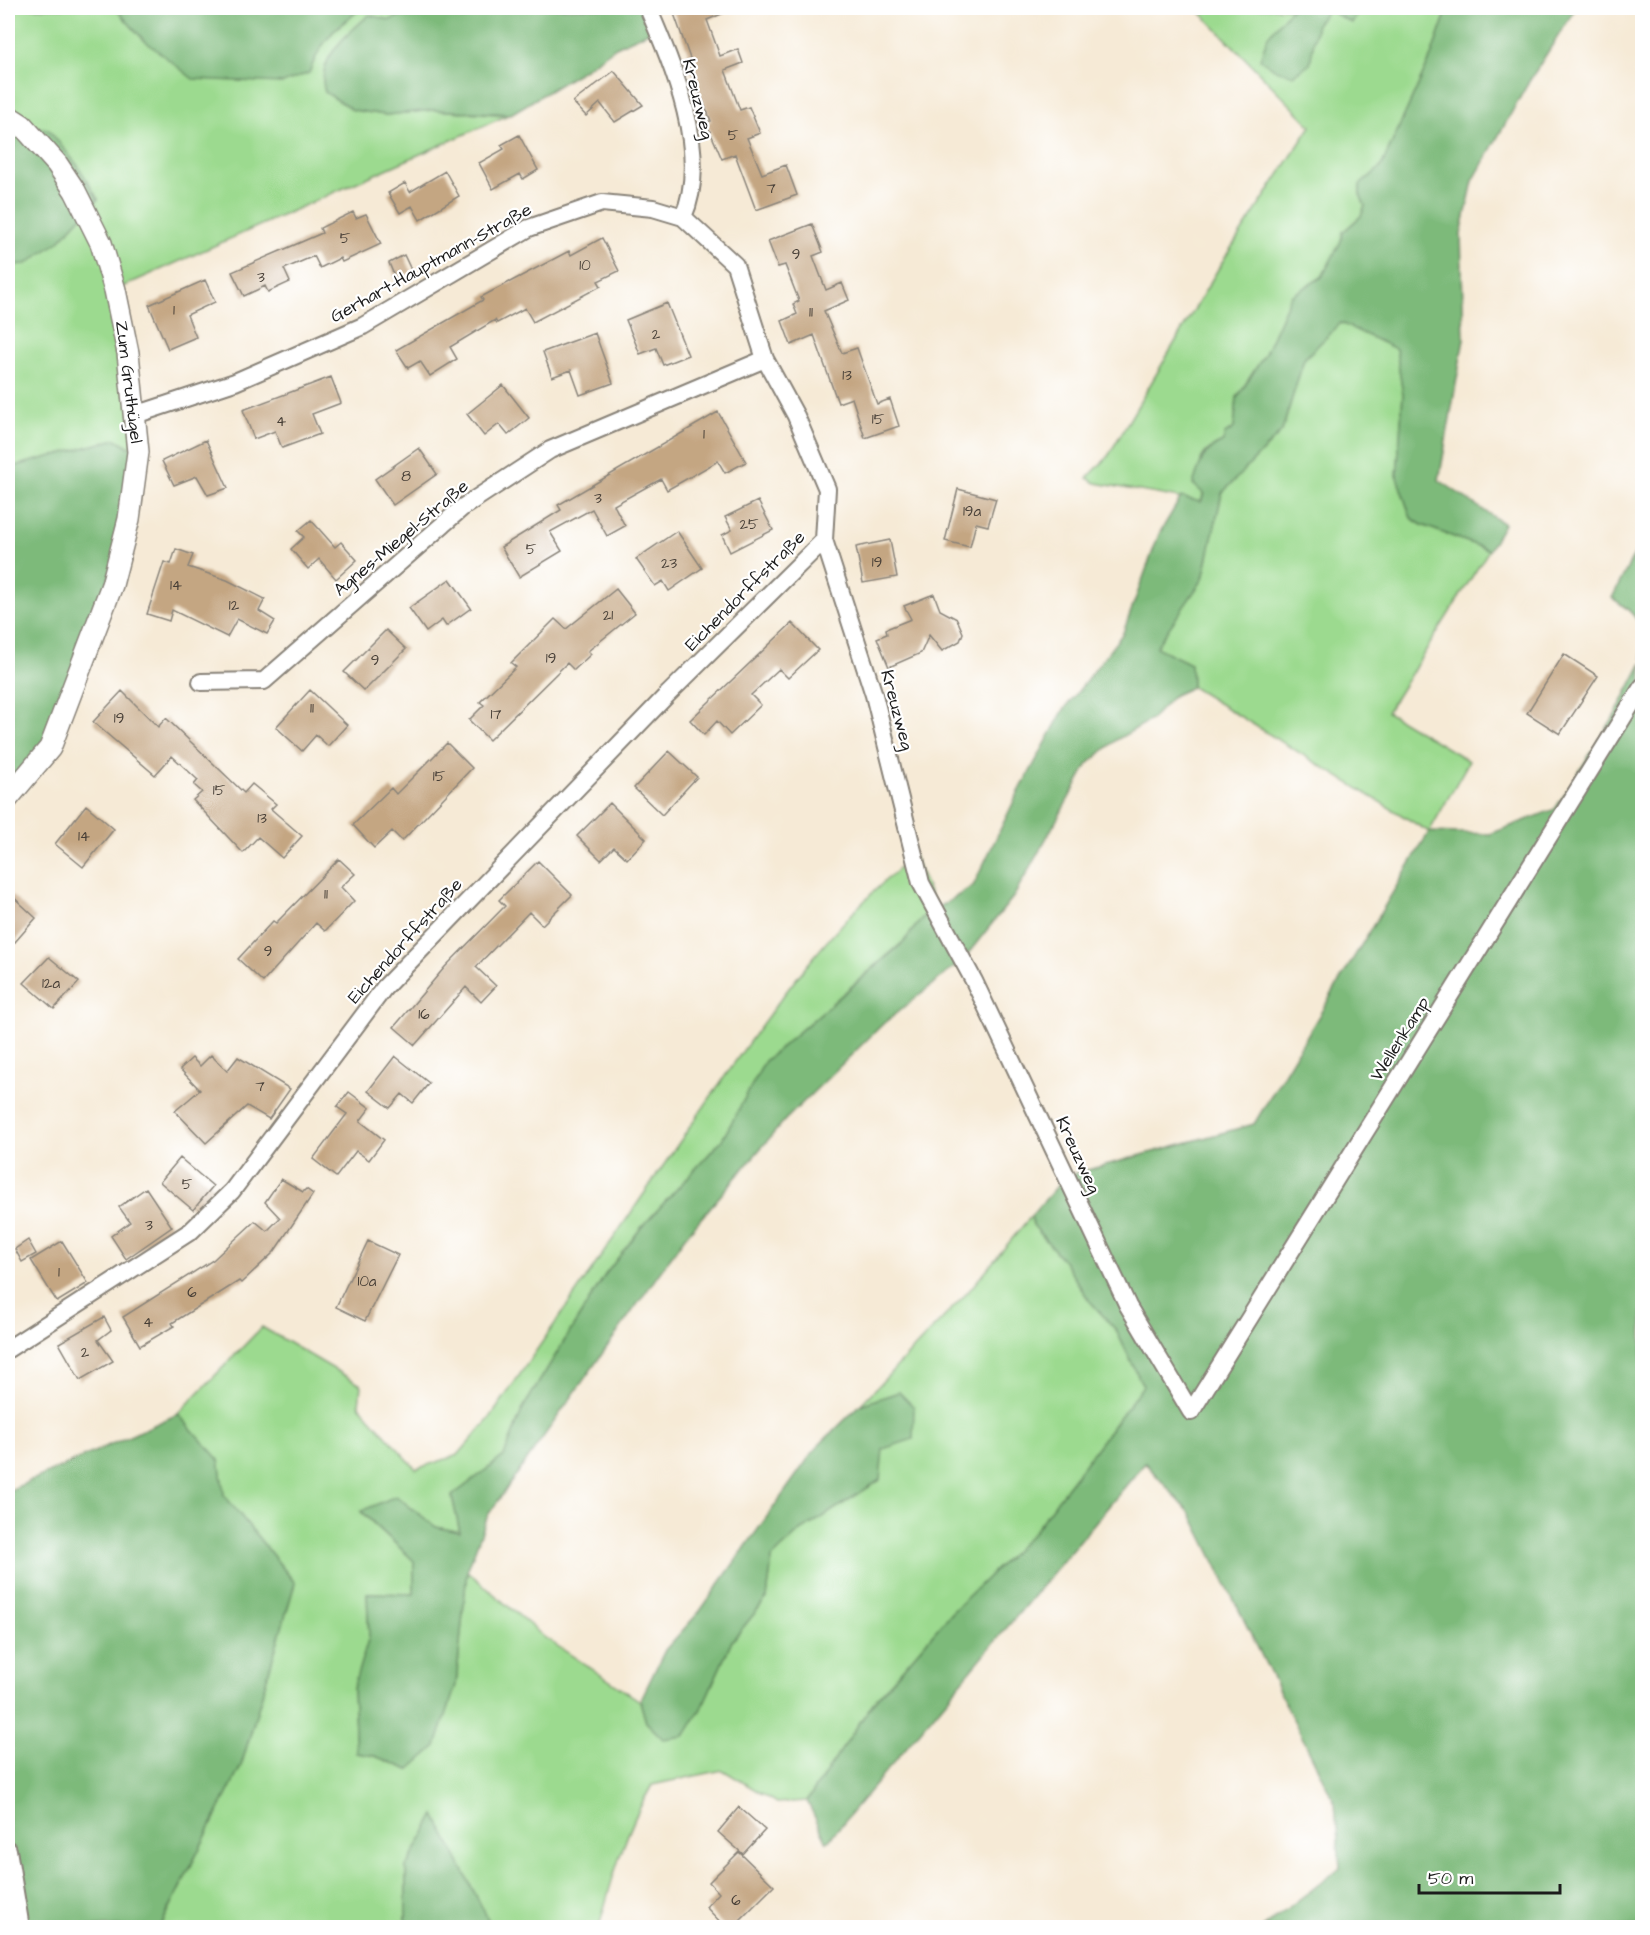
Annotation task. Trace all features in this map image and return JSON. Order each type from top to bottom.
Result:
[{"type":"street","name":"Kreuzweg","points":[[648,8],[686,117],[694,167],[692,197],[683,217],[735,265],[765,359],[796,416],[827,489],[824,540],[874,695],[921,883],[974,981],[1128,1306],[1191,1412]]},
{"type":"street","name":"Zum Gruthügel","points":[[8,116],[22,125],[57,164],[75,190],[101,243],[117,301],[135,415],[138,452],[129,519],[112,585],[50,748],[8,798]]},
{"type":"street","name":"Gerhart-Hauptmann-Straße","points":[[135,415],[235,382],[363,326],[529,228],[602,203],[653,208],[683,217]]},
{"type":"street","name":"Agnes-Miegel-Straße","points":[[201,682],[264,681],[463,507],[550,450],[765,359]]},
{"type":"street","name":"Eichendorffstraße","points":[[8,1349],[191,1231],[232,1191],[384,988],[659,703],[824,540]]},
{"type":"street","name":"Wellenkamp","points":[[1191,1412],[1642,687]]},
{"type":"street","points":[[8,1850],[21,1928]]},
{"type":"green space","points":[[8,8],[115,8],[144,40],[309,73],[329,37],[361,8],[420,8],[390,20],[370,15],[343,39],[329,59],[323,80],[325,92],[353,110],[386,115],[433,110],[508,115],[115,290],[138,452],[116,439],[8,468],[8,265],[26,264],[58,242],[98,199],[22,125],[8,137]]},
{"type":"green space","points":[[115,8],[361,8],[329,37],[309,73],[283,83],[193,79],[144,40]]},
{"type":"green space","points":[[420,8],[455,8],[463,19],[479,11],[480,8],[648,8],[657,28],[616,47],[585,69],[511,114],[433,110],[386,115],[353,110],[325,92],[323,80],[329,59],[343,39],[360,22],[369,15],[390,20]]},
{"type":"green space","points":[[1196,8],[1448,8],[1430,59],[1381,167],[1360,185],[1360,194],[1365,206],[1361,216],[1343,232],[1341,241],[1322,277],[1291,296],[1265,354],[1237,397],[1234,428],[1225,434],[1223,442],[1211,448],[1204,455],[1201,461],[1203,492],[1201,502],[1096,483],[1087,478],[1107,458],[1224,259],[1311,126]]},
{"type":"green space","points":[[1292,8],[1363,8],[1352,23],[1328,10],[1317,23],[1310,64],[1293,75],[1276,70],[1260,59],[1268,36]]},
{"type":"green space","points":[[1448,8],[1576,8],[1530,80],[1473,181],[1461,234],[1464,339],[1439,480],[1504,524],[1489,550],[1422,525],[1411,518],[1397,477],[1403,395],[1396,349],[1341,323],[1304,359],[1282,431],[1222,493],[1203,579],[1156,647],[1191,664],[1192,687],[1174,695],[1151,720],[1116,740],[1088,764],[1014,896],[963,960],[884,1023],[785,1120],[685,1237],[488,1515],[467,1571],[456,1685],[436,1746],[409,1770],[375,1756],[356,1753],[353,1688],[369,1637],[367,1593],[414,1594],[414,1561],[361,1511],[396,1496],[436,1527],[460,1532],[452,1496],[504,1456],[523,1408],[605,1275],[641,1228],[722,1140],[765,1061],[904,942],[922,918],[973,886],[1014,801],[1063,711],[1123,633],[1159,534],[1181,497],[1201,502],[1204,494],[1193,484],[1200,464],[1210,449],[1223,442],[1225,434],[1234,428],[1237,398],[1265,354],[1291,296],[1322,277],[1341,241],[1343,232],[1361,216],[1365,206],[1360,194],[1360,185],[1381,167],[1430,59]]},
{"type":"green space","points":[[22,125],[48,129],[78,166],[98,199],[58,242],[26,264],[8,265],[8,137]]},
{"type":"green space","points":[[1341,322],[1396,348],[1403,395],[1397,477],[1411,518],[1422,525],[1489,550],[1387,712],[1469,761],[1429,832],[1192,687],[1191,664],[1155,647],[1203,579],[1222,493],[1282,431],[1304,359]]},
{"type":"green space","points":[[116,439],[138,452],[129,519],[50,748],[8,798],[8,468]]},
{"type":"green space","points":[[1642,545],[1642,659],[1638,622],[1629,611],[1612,598],[1637,549]]},
{"type":"green space","points":[[1642,663],[1642,1927],[1263,1927],[1340,1868],[1335,1803],[1191,1514],[1145,1463],[827,1842],[807,1801],[873,1703],[951,1613],[1032,1534],[1143,1386],[1116,1330],[1089,1300],[1063,1260],[1033,1225],[1031,1216],[1066,1176],[1254,1124],[1429,832],[1490,834],[1555,809],[1615,715]]},
{"type":"green space","points":[[914,856],[936,910],[922,918],[904,941],[765,1061],[722,1140],[641,1228],[605,1275],[523,1408],[504,1456],[452,1496],[460,1532],[436,1527],[396,1496],[361,1512],[414,1561],[414,1594],[367,1593],[369,1637],[353,1689],[356,1752],[375,1756],[409,1770],[456,1685],[467,1571],[544,1637],[640,1701],[646,1722],[684,1736],[702,1707],[732,1641],[767,1598],[772,1558],[799,1532],[846,1502],[883,1449],[899,1392],[860,1405],[968,1292],[1031,1216],[1033,1225],[1063,1260],[1089,1300],[1116,1330],[1143,1386],[1032,1534],[951,1613],[873,1703],[807,1801],[777,1803],[723,1770],[652,1785],[627,1836],[599,1927],[492,1927],[435,1815],[406,1867],[406,1927],[160,1928],[241,1766],[295,1583],[224,1495],[219,1460],[178,1414],[262,1327],[361,1385],[359,1405],[416,1469],[458,1455],[490,1418],[718,1087],[795,980],[852,913]]},
{"type":"green space","points":[[899,1392],[914,1407],[913,1439],[883,1449],[880,1480],[799,1532],[772,1558],[767,1598],[732,1641],[702,1707],[684,1736],[663,1739],[646,1722],[640,1701],[665,1650],[700,1611],[815,1449],[860,1405]]},
{"type":"green space","points":[[178,1414],[219,1460],[224,1495],[295,1583],[241,1766],[160,1927],[8,1927],[8,1491]]},
{"type":"green space","points":[[435,1815],[492,1927],[406,1927],[406,1867]]},
{"type":"building","points":[[672,8],[736,8],[707,20],[720,56],[738,49],[743,63],[725,70],[740,110],[749,107],[760,133],[747,138],[762,174],[786,165],[797,195],[756,210],[735,154],[722,159],[706,122],[711,121],[690,68],[693,67]]},
{"type":"building","points":[[614,71],[643,105],[615,122],[600,103],[586,116],[573,102]]},
{"type":"building","points":[[519,135],[538,170],[523,179],[520,174],[493,189],[479,163],[504,149],[501,145]]},
{"type":"building","points":[[445,171],[459,196],[420,220],[412,206],[400,213],[388,193],[405,183],[410,192]]},
{"type":"building","points":[[353,212],[356,218],[366,214],[381,244],[342,262],[340,258],[320,268],[314,256],[284,269],[290,282],[268,292],[265,286],[244,296],[232,272],[322,233],[320,228]]},
{"type":"building","points":[[812,224],[823,252],[813,256],[826,290],[842,283],[849,300],[824,311],[842,353],[857,348],[877,404],[890,399],[899,426],[865,438],[852,398],[838,403],[814,335],[791,345],[782,321],[797,314],[793,304],[799,301],[785,265],[778,267],[768,241]]},
{"type":"building","points":[[602,238],[619,271],[598,281],[601,286],[533,322],[525,308],[497,323],[495,320],[450,347],[457,359],[430,376],[420,361],[408,368],[396,350],[483,300],[481,297],[569,251],[571,255]]},
{"type":"building","points":[[404,255],[412,272],[396,280],[389,263]]},
{"type":"building","points":[[205,280],[215,302],[187,315],[196,337],[168,349],[149,305]]},
{"type":"building","points":[[667,303],[688,355],[663,365],[656,348],[640,354],[626,320]]},
{"type":"building","points":[[595,333],[613,383],[580,395],[571,370],[552,377],[543,352]]},
{"type":"building","points":[[331,377],[341,403],[312,414],[320,434],[282,448],[275,431],[254,439],[243,410]]},
{"type":"building","points":[[503,385],[529,418],[508,435],[499,424],[484,436],[467,414]]},
{"type":"building","points":[[718,412],[746,462],[725,473],[718,461],[667,490],[661,479],[614,505],[625,526],[607,536],[592,509],[550,532],[562,551],[519,577],[501,547],[561,510],[558,505]]},
{"type":"building","points":[[206,440],[228,488],[208,495],[197,476],[174,485],[162,461]]},
{"type":"building","points":[[419,448],[437,474],[393,505],[375,479]]},
{"type":"building","points":[[958,489],[996,499],[988,526],[976,523],[970,547],[945,541]]},
{"type":"building","points":[[758,501],[773,530],[730,552],[722,535],[732,530],[725,517]]},
{"type":"building","points":[[311,520],[335,547],[341,542],[357,560],[336,579],[319,559],[308,569],[291,549],[304,537],[298,531]]},
{"type":"building","points":[[677,531],[702,568],[669,591],[663,581],[655,586],[636,559]]},
{"type":"building","points":[[890,540],[897,577],[863,583],[856,547]]},
{"type":"building","points":[[176,549],[193,555],[188,567],[227,580],[265,599],[259,611],[275,621],[267,634],[237,619],[227,637],[172,610],[169,621],[147,614],[164,562],[171,564]]},
{"type":"building","points":[[450,579],[471,608],[446,626],[442,620],[426,632],[409,608]]},
{"type":"building","points":[[616,589],[635,613],[588,651],[591,654],[574,670],[567,663],[489,740],[469,720],[484,705],[480,702],[516,667],[511,663],[555,619],[566,629]]},
{"type":"building","points":[[934,594],[940,610],[957,619],[963,633],[960,641],[942,651],[929,635],[921,653],[889,667],[877,638],[887,634],[886,629],[911,619],[904,606]]},
{"type":"building","points":[[792,623],[818,650],[788,678],[779,669],[751,695],[761,705],[730,735],[717,721],[704,735],[690,720]]},
{"type":"building","points":[[386,630],[406,649],[364,691],[344,672]]},
{"type":"building","points":[[1564,654],[1598,676],[1560,734],[1527,713]]},
{"type":"building","points":[[310,690],[347,725],[328,746],[316,735],[302,751],[276,727]]},
{"type":"building","points":[[122,691],[158,727],[166,718],[244,793],[252,784],[276,804],[271,809],[302,836],[282,858],[258,837],[243,853],[193,800],[202,792],[194,785],[198,780],[172,756],[155,775],[93,722]]},
{"type":"building","points":[[447,743],[472,768],[402,841],[392,831],[374,848],[353,825],[391,788],[396,794]]},
{"type":"building","points":[[669,751],[697,777],[662,815],[634,788]]},
{"type":"building","points":[[610,803],[646,839],[627,859],[614,847],[601,860],[577,836]]},
{"type":"building","points":[[86,805],[114,829],[83,867],[55,844]]},
{"type":"building","points":[[339,859],[355,874],[341,887],[354,901],[325,931],[316,923],[263,982],[238,959],[273,921],[276,923]]},
{"type":"building","points":[[538,861],[572,895],[542,925],[529,912],[476,967],[496,986],[481,1002],[466,987],[415,1045],[394,1027],[445,967],[505,906],[499,900]]},
{"type":"building","points":[[8,892],[36,918],[8,950]]},
{"type":"building","points":[[49,957],[79,982],[54,1009],[24,983]]},
{"type":"building","points":[[211,1055],[227,1071],[238,1057],[290,1089],[269,1119],[247,1106],[206,1143],[175,1111],[200,1090],[180,1069],[192,1058],[200,1066]]},
{"type":"building","points":[[395,1056],[429,1083],[413,1103],[402,1094],[390,1108],[368,1091]]},
{"type":"building","points":[[349,1092],[370,1108],[360,1121],[384,1140],[369,1160],[356,1151],[336,1177],[313,1159],[347,1114],[337,1107]]},
{"type":"building","points":[[180,1158],[213,1186],[193,1210],[160,1182]]},
{"type":"building","points":[[281,1179],[303,1192],[306,1189],[313,1194],[274,1252],[241,1283],[239,1281],[172,1323],[174,1326],[140,1346],[123,1317],[213,1260],[255,1221],[267,1231],[280,1218],[265,1202]]},
{"type":"building","points":[[146,1188],[172,1227],[126,1259],[111,1236],[130,1222],[119,1207]]},
{"type":"building","points":[[28,1240],[36,1254],[22,1262],[15,1249]]},
{"type":"building","points":[[62,1241],[88,1283],[57,1302],[31,1260]]},
{"type":"building","points":[[368,1241],[398,1255],[365,1321],[336,1307]]},
{"type":"building","points":[[104,1317],[111,1330],[98,1340],[113,1361],[80,1380],[59,1343]]},
{"type":"building","points":[[739,1807],[765,1830],[743,1854],[718,1832]]},
{"type":"building","points":[[739,1852],[774,1886],[732,1928],[726,1928],[706,1907],[719,1893],[709,1882]]}]
